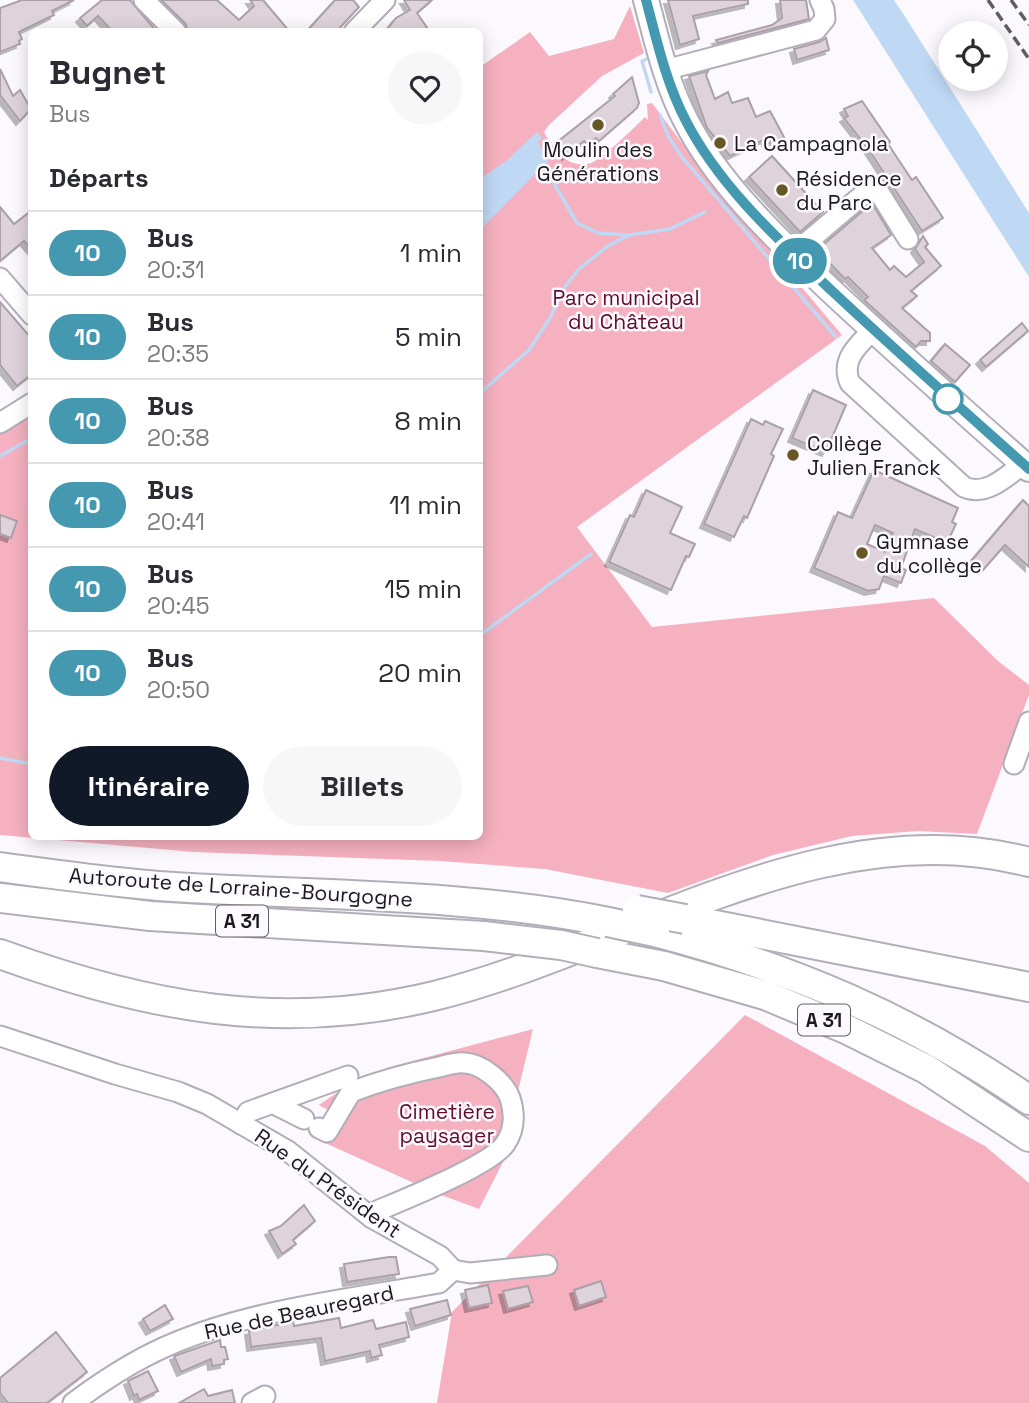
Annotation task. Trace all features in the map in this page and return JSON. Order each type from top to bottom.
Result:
[{"type":"highway","points":[[0,954],[99,987],[178,1005],[257,1013],[343,1011],[387,1005],[467,987],[527,968],[758,880],[846,857],[932,850],[985,854],[1029,862]]},
{"type":"highway","name":"Autoroute de Lorraine-Bourgogne","points":[[0,867],[173,887],[413,897],[544,911],[654,932],[746,958],[859,1002],[940,1043],[1029,1100]]},
{"type":"highway","points":[[413,897],[457,887],[502,890],[638,909],[1029,987]]},
{"type":"highway","name":"Autoroute de Lorraine-Bourgogne","points":[[0,898],[150,916],[484,936],[561,946],[664,967],[765,995],[846,1029],[926,1069],[1029,1137]]},
{"type":"main road","points":[[646,0],[665,70],[687,124],[746,204],[793,254],[873,330],[1026,466]]},
{"type":"street","points":[[144,0],[172,28]]},
{"type":"street","points":[[665,70],[816,30],[822,25],[825,15],[820,0]]},
{"type":"street","points":[[357,28],[374,4]]},
{"type":"street","points":[[793,254],[872,187],[877,189],[908,239]]},
{"type":"street","points":[[0,278],[28,310]]},
{"type":"street","points":[[873,330],[850,355],[847,368],[850,383],[964,487],[976,490],[994,485],[1026,466]]},
{"type":"street","points":[[0,423],[28,406]]},
{"type":"street","points":[[1014,764],[1029,723]]},
{"type":"street","name":"Rue du Président","points":[[0,1036],[178,1092],[207,1104],[288,1151],[372,1218],[440,1256],[453,1270]]},
{"type":"street","points":[[277,1102],[278,1106],[327,1132],[351,1091],[462,1062],[475,1064],[489,1073],[509,1094],[514,1122],[505,1145],[459,1174],[377,1211],[372,1218]]},
{"type":"street","points":[[241,1124],[248,1112],[348,1076]]},
{"type":"street","points":[[453,1270],[470,1273],[547,1265]]},
{"type":"street","name":"Rue de Beauregard","points":[[73,1403],[151,1353],[213,1328],[256,1317],[439,1283],[453,1270]]},
{"type":"green space","name":"Parc municipal du Château","points":[[630,6],[644,53],[602,76],[549,125],[544,132],[557,151],[576,163],[596,161],[645,117],[648,120],[647,104],[652,103],[701,168],[842,335],[577,527],[652,627],[934,598],[998,661],[1029,685],[1029,695],[977,834],[918,831],[852,836],[773,855],[668,893],[545,869],[440,861],[194,852],[57,840],[483,840],[483,65],[530,32],[549,56],[614,39]]},
{"type":"green space","name":"Parc municipal du Château","points":[[28,418],[28,837],[0,835],[0,434]]},
{"type":"green space","points":[[745,1015],[985,1146],[1029,1183],[1029,1403],[437,1403],[452,1312]]},
{"type":"green space","name":"Cimetière paysager","points":[[533,1029],[517,1095],[523,1123],[479,1209],[436,1193],[314,1138],[328,1110],[319,1105],[348,1085],[390,1067]]},
{"type":"water","points":[[853,0],[894,0],[904,15],[938,69],[938,91],[952,91],[1029,213],[1029,277]]},
{"type":"water","points":[[537,132],[542,138],[538,142],[548,161],[483,227],[483,177],[506,161]]},
{"type":"building","points":[[22,0],[74,0],[52,11],[54,15],[19,32],[22,39],[20,44],[0,52],[0,8]]},
{"type":"building","points":[[102,0],[130,0],[154,28],[109,28],[98,16],[87,26],[80,18]]},
{"type":"building","points":[[161,0],[217,0],[239,20],[254,6],[250,0],[263,0],[287,28],[187,28]]},
{"type":"building","points":[[335,0],[353,0],[359,7],[340,28],[310,28]]},
{"type":"building","points":[[404,0],[432,0],[417,13],[427,28],[388,28],[396,18],[410,10]]},
{"type":"building","points":[[668,0],[748,0],[748,4],[693,16],[699,39],[680,45]]},
{"type":"building","points":[[780,0],[806,0],[809,19],[718,43],[716,40],[772,25],[782,18]]},
{"type":"building","points":[[826,38],[829,50],[797,60],[794,49]]},
{"type":"building","points":[[0,69],[13,96],[20,90],[28,104],[28,112],[20,121],[0,95]]},
{"type":"building","points":[[708,71],[706,75],[715,99],[728,92],[732,103],[748,98],[756,117],[770,111],[784,137],[767,144],[765,139],[730,156],[707,128],[689,76]]},
{"type":"building","name":"Moulin des Générations","points":[[632,77],[639,103],[637,108],[599,141],[596,138],[588,145],[584,141],[566,156],[556,143],[615,96],[613,94]]},
{"type":"building","points":[[862,101],[912,180],[916,177],[943,218],[922,231],[869,150],[844,118],[848,116],[844,109]]},
{"type":"building","name":"Résidence du Parc","points":[[772,156],[823,212],[800,232],[749,177]]},
{"type":"building","points":[[872,203],[891,235],[872,248],[890,270],[894,266],[906,277],[924,262],[915,249],[923,236],[928,244],[925,247],[941,266],[911,291],[917,296],[902,308],[930,333],[930,341],[921,341],[916,347],[864,300],[868,297],[848,277],[845,279],[817,250]]},
{"type":"building","points":[[0,207],[14,224],[28,213],[28,246],[24,241],[0,261]]},
{"type":"building","points":[[0,302],[28,334],[28,377],[17,386],[0,365]]},
{"type":"building","points":[[1022,323],[1028,331],[986,367],[980,360]]},
{"type":"building","points":[[945,344],[970,365],[955,382],[931,361]]},
{"type":"building","points":[[813,390],[846,405],[826,452],[792,438]]},
{"type":"building","points":[[751,419],[763,425],[765,421],[783,429],[747,518],[744,516],[734,537],[704,524]]},
{"type":"building","points":[[874,470],[958,508],[952,522],[956,524],[947,543],[915,529],[901,568],[906,570],[901,583],[884,576],[879,589],[868,591],[814,568],[838,512],[852,518]],"holes":[[[875,525],[893,533],[885,552],[867,544]]]},
{"type":"building","points":[[646,490],[682,507],[670,533],[695,544],[689,557],[686,556],[671,590],[609,562],[630,515],[634,517]]},
{"type":"building","points":[[1023,500],[1029,506],[1029,567],[1005,545],[983,570],[972,560]]},
{"type":"building","points":[[0,515],[17,521],[11,538],[0,534]]},
{"type":"building","points":[[304,1205],[315,1221],[293,1240],[296,1244],[282,1254],[269,1231],[281,1226]]},
{"type":"building","points":[[396,1257],[399,1274],[347,1282],[344,1264]]},
{"type":"building","points":[[601,1281],[606,1297],[579,1306],[574,1290]]},
{"type":"building","points":[[488,1285],[492,1303],[469,1308],[465,1290]]},
{"type":"building","points":[[528,1286],[533,1302],[508,1309],[503,1291]]},
{"type":"building","points":[[447,1300],[451,1315],[415,1326],[410,1309]]},
{"type":"building","points":[[165,1305],[173,1319],[150,1331],[143,1319]]},
{"type":"building","points":[[339,1318],[341,1328],[373,1320],[376,1329],[406,1322],[409,1337],[379,1345],[382,1355],[371,1358],[370,1351],[325,1361],[321,1338],[251,1347],[249,1331],[293,1321],[294,1326]]},
{"type":"building","points":[[56,1332],[87,1372],[47,1403],[8,1403],[0,1393],[0,1378]]},
{"type":"building","points":[[220,1340],[228,1359],[224,1360],[224,1364],[212,1366],[211,1359],[181,1372],[174,1356]]},
{"type":"building","points":[[148,1371],[158,1391],[139,1400],[137,1394],[134,1396],[128,1381]]},
{"type":"building","points":[[204,1389],[208,1396],[232,1390],[235,1403],[179,1403]]},
{"type":"waterway","points":[[647,59],[642,61],[651,92]]},
{"type":"waterway","points":[[660,115],[668,136],[681,156],[836,337]]},
{"type":"waterway","points":[[544,166],[577,223],[598,233],[626,235]]},
{"type":"waterway","points":[[483,390],[529,350],[550,318],[566,285],[579,269],[608,246],[629,235],[670,229],[705,212]]},
{"type":"waterway","points":[[0,456],[28,440]]},
{"type":"waterway","points":[[483,633],[591,554]]},
{"type":"waterway","points":[[0,758],[28,763]]},
{"type":"railway","points":[[988,0],[1029,59]]},
{"type":"railway","points":[[1011,0],[1029,25]]},
{"type":"bus line","name":"10","points":[[646,0],[669,82],[687,124],[746,204],[773,234],[849,307],[948,399],[1029,469]]},
{"type":"place","name":"Moulin des Générations","points":[[598,125]]},
{"type":"place","name":"La Campagnola","points":[[720,143]]},
{"type":"place","name":"Résidence du Parc","points":[[782,190]]},
{"type":"place","name":"Collège Julien Franck","points":[[793,455]]},
{"type":"place","name":"Gymnase du collège","points":[[862,553]]}]
